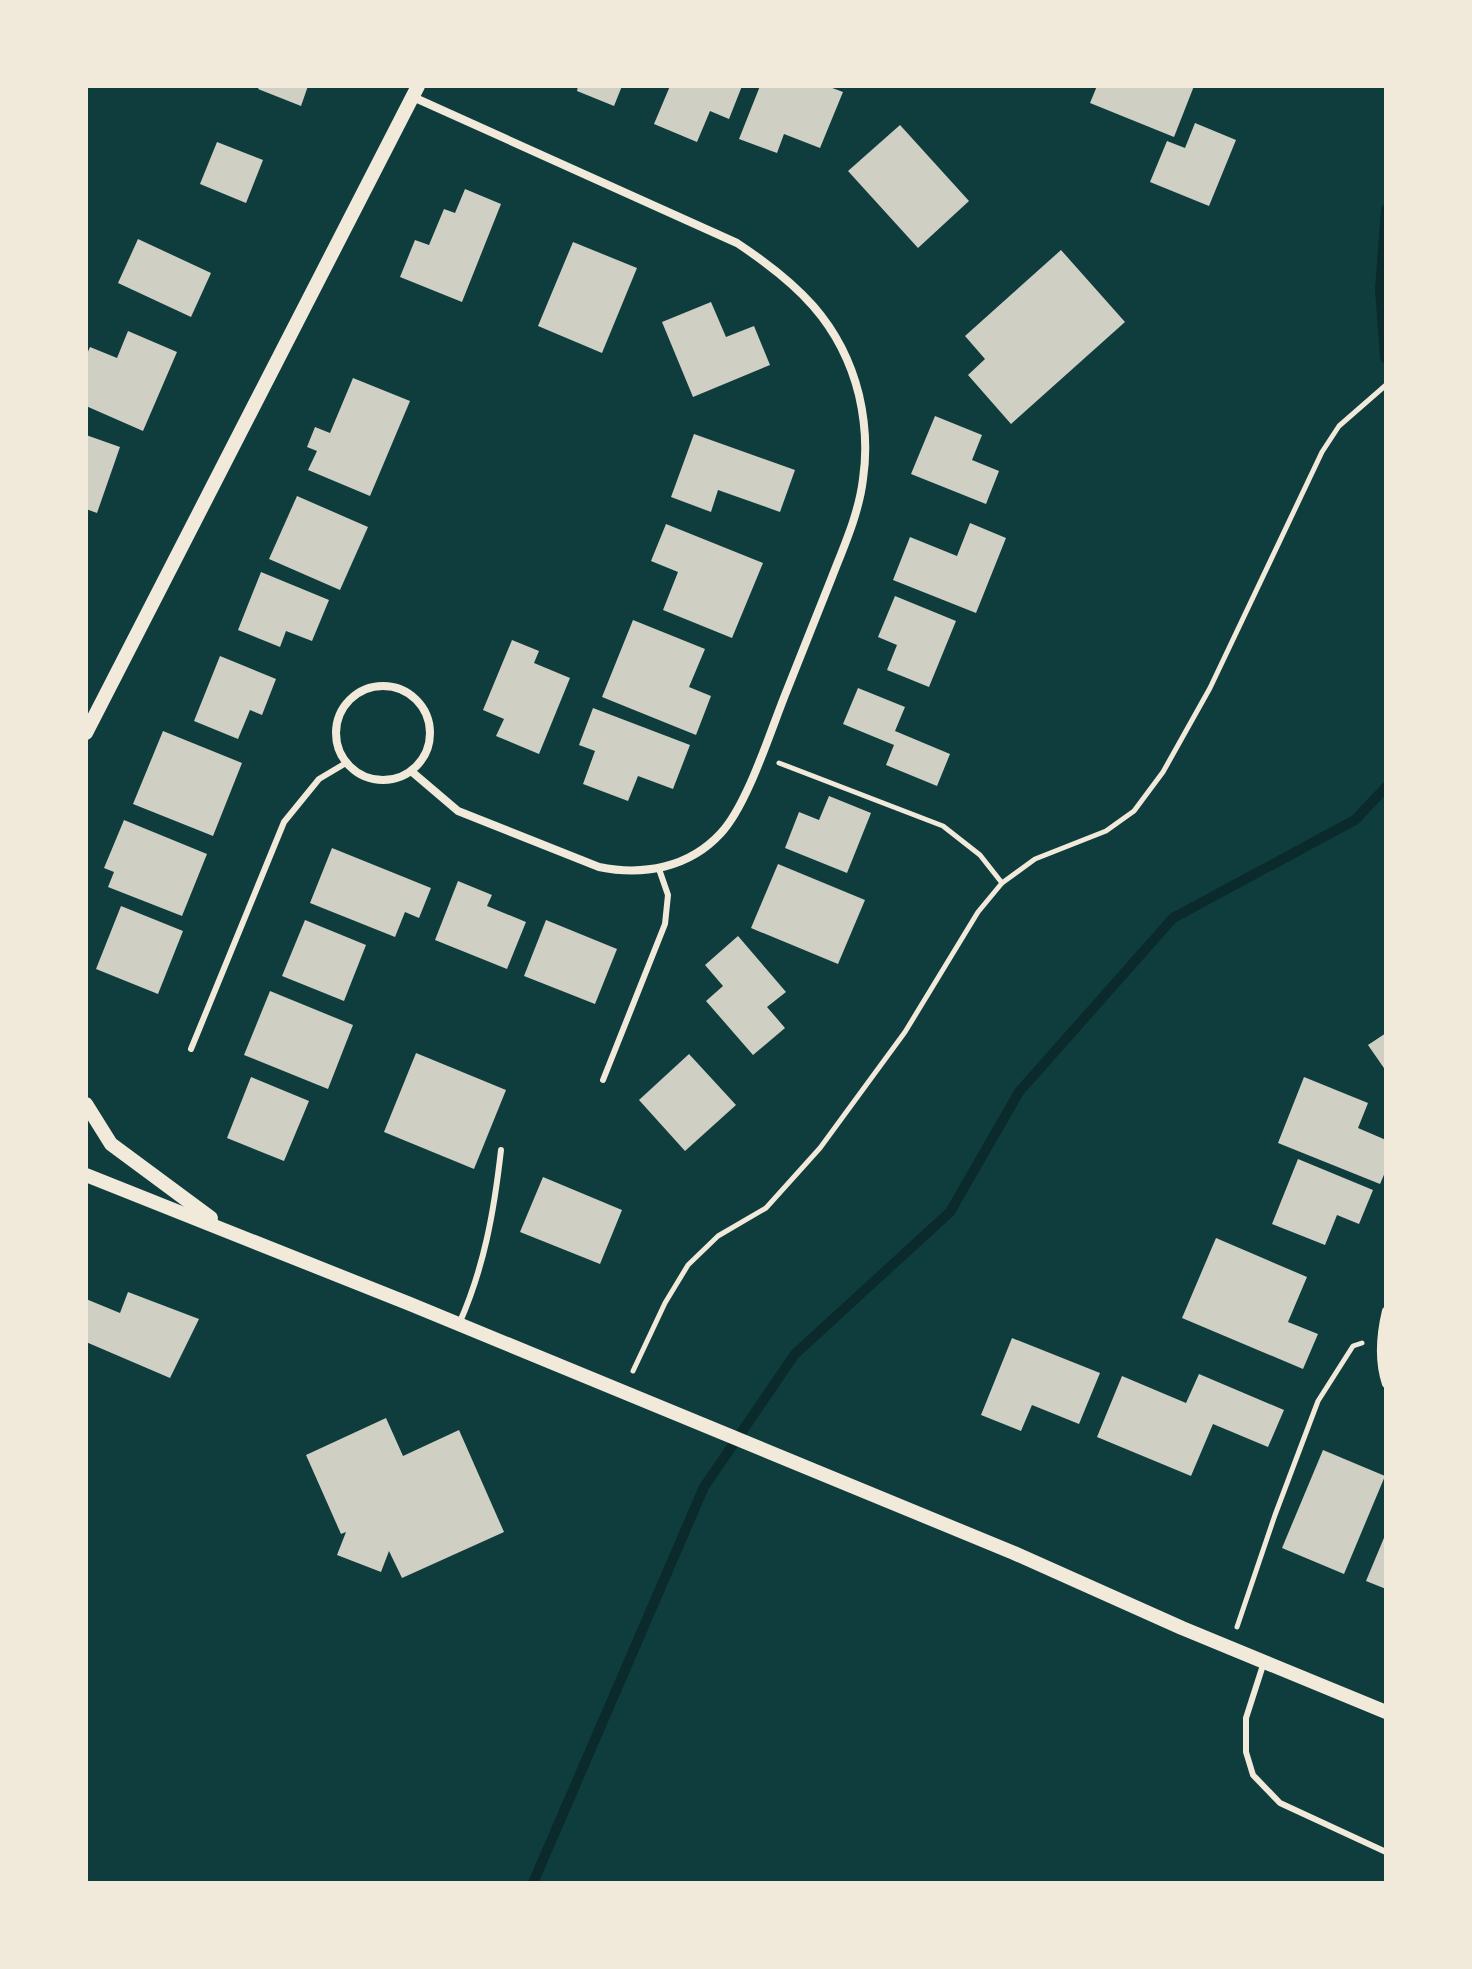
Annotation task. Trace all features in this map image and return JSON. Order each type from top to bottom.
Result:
[{"type":"street","points":[[86,733],[415,92],[737,243],[780,272],[817,309],[845,353],[859,396],[865,447],[863,482],[850,531],[760,756],[736,814],[703,849],[659,869],[623,872],[599,867],[458,811],[411,771]]},
{"type":"street","points":[[388,685],[404,690],[417,699],[426,712],[430,728],[429,744],[423,759],[411,771],[399,778],[370,779],[346,763],[338,749],[335,733],[337,717],[345,703],[357,692],[372,686],[388,685]]},
{"type":"street","points":[[86,1104],[111,1144],[228,1230]]},
{"type":"street","points":[[86,1175],[624,1391],[1386,1712]]},
{"type":"street","points":[[1386,1311],[1381,1334],[1381,1370],[1386,1384]]},
{"type":"lane","points":[[191,1049],[284,822],[319,779],[346,763]]},
{"type":"lane","points":[[603,1080],[665,924],[668,895],[659,869]]},
{"type":"lane","points":[[459,1324],[476,1286],[494,1210],[501,1150]]},
{"type":"lane","points":[[1264,1662],[1246,1718],[1246,1752],[1253,1775],[1280,1803],[1386,1852]]},
{"type":"path","points":[[624,1391],[665,1303],[688,1265],[718,1236],[766,1208],[820,1148],[905,1032],[978,912],[1002,883],[1035,859],[1106,831],[1134,811],[1163,772],[1210,688],[1322,452],[1339,426],[1386,385]]},
{"type":"path","points":[[760,756],[943,826],[980,855],[1002,883]]},
{"type":"path","points":[[1231,1648],[1275,1515],[1318,1401],[1353,1346],[1381,1334]]},
{"type":"building","points":[[260,86],[308,86],[301,106],[258,89]]},
{"type":"building","points":[[578,86],[622,86],[614,106],[577,91]]},
{"type":"building","points":[[670,86],[742,86],[729,119],[710,111],[697,142],[654,124]]},
{"type":"building","points":[[760,86],[827,86],[843,92],[820,148],[784,134],[777,153],[739,139]]},
{"type":"building","points":[[1097,86],[1194,86],[1174,137],[1090,103]]},
{"type":"building","points":[[1195,123],[1236,140],[1209,206],[1150,182],[1167,141],[1185,148]]},
{"type":"building","points":[[900,125],[969,201],[918,248],[848,171]]},
{"type":"building","points":[[217,142],[263,160],[246,203],[200,184]]},
{"type":"building","points":[[465,189],[501,204],[462,302],[400,277],[415,240],[429,245],[444,209],[455,213]]},
{"type":"building","points":[[138,239],[211,273],[191,317],[118,283]]},
{"type":"building","points":[[573,242],[637,268],[602,353],[538,326]]},
{"type":"building","points":[[1061,250],[1125,322],[1011,424],[968,375],[985,359],[965,336]]},
{"type":"building","points":[[711,302],[726,337],[754,326],[770,365],[693,397],[662,322]]},
{"type":"building","points":[[128,331],[177,352],[143,431],[86,406],[86,356],[90,347],[117,358]]},
{"type":"building","points":[[353,378],[410,401],[370,496],[308,470],[317,451],[307,447],[315,427],[330,433]]},
{"type":"building","points":[[935,416],[982,435],[972,460],[999,471],[986,504],[911,474]]},
{"type":"building","points":[[694,434],[795,470],[780,512],[718,490],[711,512],[671,497]]},
{"type":"building","points":[[86,435],[120,447],[97,513],[86,509]]},
{"type":"building","points":[[297,496],[368,527],[340,590],[269,559]]},
{"type":"building","points":[[970,523],[1006,538],[976,613],[893,580],[910,537],[957,556]]},
{"type":"building","points":[[666,524],[763,563],[732,638],[663,610],[678,572],[651,561]]},
{"type":"building","points":[[261,572],[329,600],[312,641],[286,631],[280,647],[238,630]]},
{"type":"building","points":[[895,596],[956,621],[929,687],[887,670],[897,645],[878,637]]},
{"type":"building","points":[[633,620],[705,649],[689,687],[711,696],[696,735],[602,697]]},
{"type":"building","points":[[512,640],[539,651],[534,663],[570,678],[539,754],[496,736],[504,719],[483,710]]},
{"type":"building","points":[[220,656],[276,679],[262,715],[250,710],[238,739],[194,721]]},
{"type":"building","points":[[858,688],[905,707],[895,731],[950,754],[937,786],[886,765],[894,745],[843,724]]},
{"type":"building","points":[[593,708],[690,745],[673,789],[638,776],[628,801],[583,784],[595,751],[579,745]]},
{"type":"building","points":[[163,731],[242,763],[213,836],[133,804]]},
{"type":"building","points":[[829,796],[871,813],[847,873],[785,848],[799,812],[819,820]]},
{"type":"building","points":[[124,820],[207,854],[182,916],[108,887],[114,872],[104,868]]},
{"type":"building","points":[[332,848],[431,888],[419,918],[405,912],[395,937],[310,903]]},
{"type":"building","points":[[778,864],[865,900],[838,964],[751,928]]},
{"type":"building","points":[[458,881],[492,895],[487,906],[526,922],[507,969],[435,940]]},
{"type":"building","points":[[121,906],[183,931],[158,994],[96,969]]},
{"type":"building","points":[[305,920],[366,945],[344,1001],[282,976]]},
{"type":"building","points":[[546,920],[617,949],[595,1004],[524,976]]},
{"type":"building","points":[[738,936],[786,992],[767,1007],[785,1028],[753,1055],[706,1001],[723,986],[705,965]]},
{"type":"building","points":[[270,991],[353,1025],[328,1089],[244,1055]]},
{"type":"building","points":[[1386,1033],[1386,1071],[1368,1045]]},
{"type":"building","points":[[416,1053],[506,1090],[474,1169],[384,1132]]},
{"type":"building","points":[[689,1054],[736,1105],[685,1151],[639,1100]]},
{"type":"building","points":[[251,1077],[309,1101],[284,1161],[227,1138]]},
{"type":"building","points":[[1304,1077],[1368,1103],[1358,1128],[1386,1140],[1386,1170],[1380,1184],[1278,1143]]},
{"type":"building","points":[[1298,1159],[1373,1190],[1359,1224],[1337,1215],[1325,1245],[1272,1224]]},
{"type":"building","points":[[543,1177],[622,1210],[600,1264],[520,1232]]},
{"type":"building","points":[[1216,1238],[1307,1277],[1288,1322],[1318,1334],[1303,1369],[1182,1318]]},
{"type":"building","points":[[128,1292],[199,1319],[170,1378],[86,1342],[86,1299],[120,1313]]},
{"type":"building","points":[[1012,1338],[1100,1373],[1079,1424],[1032,1405],[1021,1431],[981,1415]]},
{"type":"building","points":[[1199,1374],[1284,1410],[1268,1447],[1213,1424],[1191,1476],[1097,1437],[1122,1376],[1186,1403]]},
{"type":"building","points":[[386,1418],[403,1456],[459,1430],[504,1532],[402,1578],[389,1551],[381,1572],[337,1555],[346,1532],[341,1534],[306,1455]]},
{"type":"building","points":[[1323,1450],[1385,1476],[1344,1574],[1282,1548]]},
{"type":"building","points":[[1386,1533],[1386,1589],[1366,1581]]},
{"type":"waterway","points":[[1385,358],[1380,289],[1386,209]]},
{"type":"waterway","points":[[533,1883],[704,1487],[795,1354],[950,1212],[1019,1092],[1173,918],[1355,820],[1386,787]]}]
